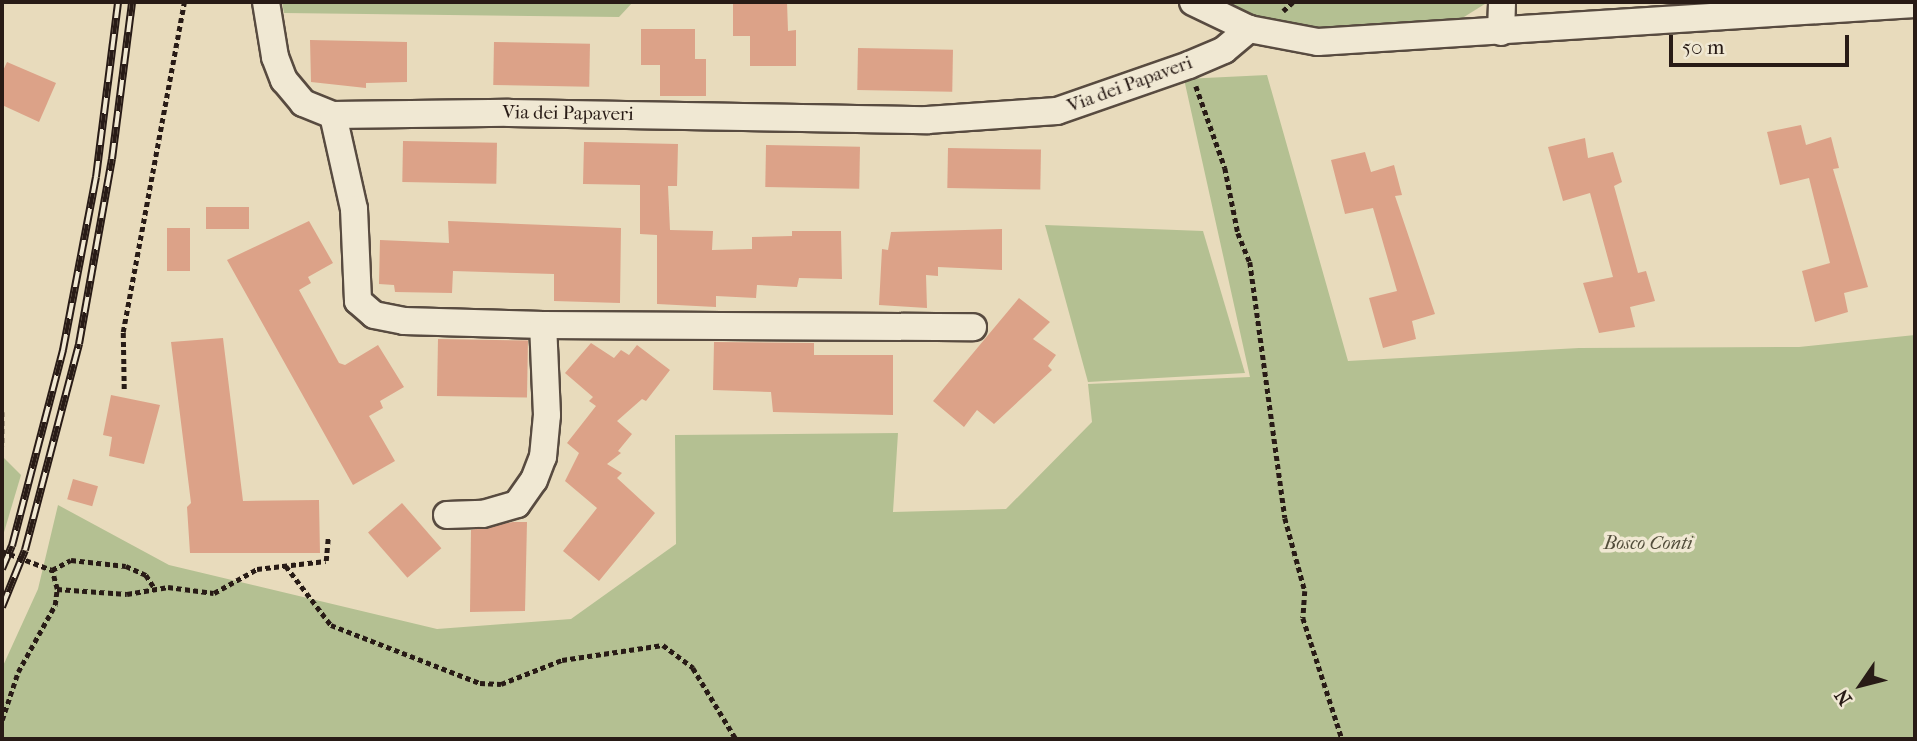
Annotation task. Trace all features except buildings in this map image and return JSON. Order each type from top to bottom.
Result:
[{"type":"street","name":"Via dei Papaveri","points":[[266,2],[275,57],[284,80],[303,103],[333,116],[509,113],[966,118],[1057,111],[1189,65],[1224,50],[1249,29]]},
{"type":"street","points":[[1193,2],[1249,29],[1318,42],[1915,4]]},
{"type":"street","points":[[1501,32],[1502,2]]},
{"type":"street","points":[[333,116],[354,209],[358,301],[374,315],[404,321],[543,324],[973,327]]},
{"type":"street","points":[[447,515],[483,514],[517,504],[534,480],[543,457],[547,415],[543,324]]},
{"type":"path","points":[[124,388],[123,332],[184,2]]},
{"type":"path","points":[[1189,65],[1225,168],[1238,233],[1250,262],[1284,518],[1305,591],[1303,618],[1342,739]]},
{"type":"path","points":[[2,412],[2,446]]},
{"type":"path","points":[[57,589],[127,594],[155,589],[214,593],[257,569],[326,561],[328,538]]},
{"type":"path","points":[[2,551],[52,570],[71,560],[126,566],[146,575],[155,589]]},
{"type":"path","points":[[286,566],[331,625],[480,683],[500,684],[562,660],[663,645],[693,668],[736,739]]},
{"type":"path","points":[[2,720],[18,672],[55,605],[57,589],[52,570]]},
{"type":"green space","points":[[282,2],[633,2],[619,17],[284,13]]},
{"type":"green space","points":[[1214,2],[1488,2],[1456,22],[1304,30],[1263,22]]},
{"type":"green space","name":"Bosco Conti","points":[[1267,75],[1348,361],[1579,348],[1799,347],[1915,335],[1915,739],[2,739],[2,668],[38,589],[58,505],[169,565],[437,629],[571,619],[676,544],[675,435],[898,433],[893,512],[1006,509],[1092,422],[1088,384],[1250,377],[1184,79]]},
{"type":"green space","points":[[1045,225],[1203,231],[1245,373],[1088,382]]},
{"type":"green space","points":[[2,456],[21,475],[2,539]]},
{"type":"railway","points":[[2,569],[12,546],[63,350],[96,177],[118,2]]},
{"type":"railway","points":[[2,607],[25,550],[79,344],[112,159],[132,2]]}]
